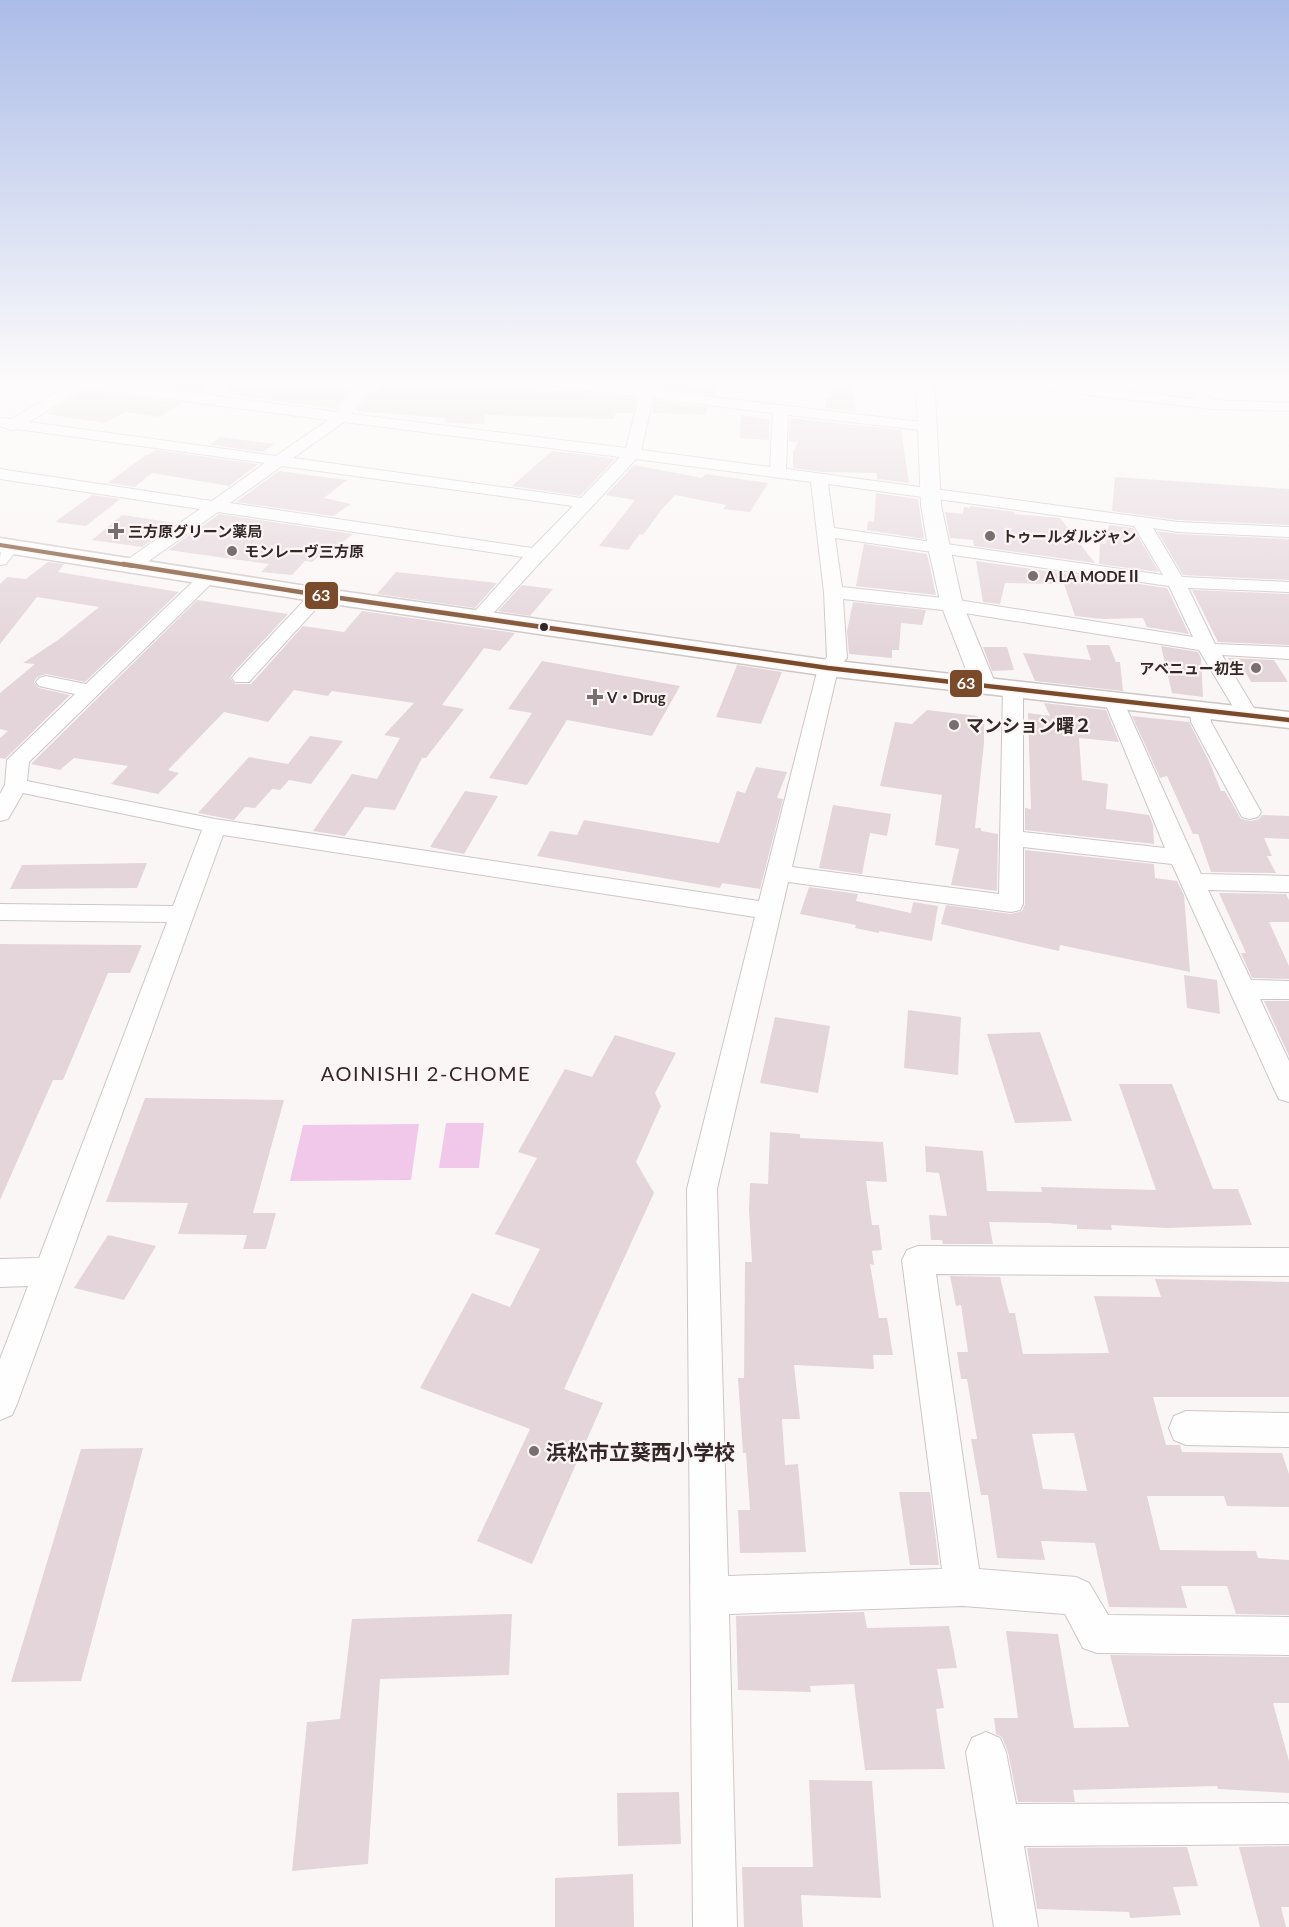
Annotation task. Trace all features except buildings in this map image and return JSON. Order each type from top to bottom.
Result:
[{"type":"main road","points":[[3,551],[130,566],[828,668],[1289,720]]},
{"type":"street","points":[[130,566],[267,470]]},
{"type":"street","points":[[345,470],[585,503]]},
{"type":"street","points":[[478,618],[617,470]]},
{"type":"street","points":[[754,470],[930,492],[1141,523],[1289,532]]},
{"type":"street","points":[[930,470],[930,492],[939,547],[952,605],[984,685]]},
{"type":"street","points":[[0,474],[536,554]]},
{"type":"street","points":[[716,1927],[702,1189],[828,668],[837,658],[833,592],[819,479]]},
{"type":"street","points":[[1141,523],[1176,582],[1207,647],[1248,715]]},
{"type":"street","points":[[826,532],[1176,582],[1289,586]]},
{"type":"street","points":[[0,814],[15,785],[18,760],[207,578]]},
{"type":"street","points":[[833,592],[952,605],[1207,647],[1289,652]]},
{"type":"street","points":[[242,678],[320,595]]},
{"type":"street","points":[[46,682],[91,691]]},
{"type":"street","points":[[777,873],[1011,904],[1013,688]]},
{"type":"street","points":[[1114,700],[1180,857],[1289,1091]]},
{"type":"street","points":[[1200,710],[1201,722],[1250,812]]},
{"type":"street","points":[[15,785],[215,826],[770,911]]},
{"type":"street","points":[[0,1404],[10,1349],[48,1272],[215,826]]},
{"type":"street","points":[[1011,838],[1180,857]]},
{"type":"street","points":[[1193,882],[1289,884]]},
{"type":"street","points":[[0,912],[181,914]]},
{"type":"street","points":[[1241,989],[1289,990]]},
{"type":"street","points":[[963,1587],[918,1260],[1289,1262]]},
{"type":"street","points":[[0,1273],[48,1272]]},
{"type":"street","points":[[1186,1428],[1289,1430]]},
{"type":"street","points":[[710,1596],[963,1587],[1076,1596],[1097,1634],[1289,1636]]},
{"type":"street","points":[[986,1752],[1016,1927]]},
{"type":"street","points":[[999,1826],[1287,1824]]},
{"type":"shaded area","points":[[446,1123],[484,1123],[479,1168],[439,1168]]},
{"type":"shaded area","points":[[419,1124],[411,1180],[290,1181],[303,1125]]},
{"type":"transit line","name":"63","points":[[0,545],[319,595],[828,668],[1289,720]]},
{"type":"place","name":"三方原グリーン薬局","points":[[116,531]]},
{"type":"place","name":"トゥールダルジャン","points":[[990,536]]},
{"type":"place","name":"モンレーヴ三方原","points":[[232,551]]},
{"type":"place","name":"A LA MODEⅡ","points":[[1033,576]]},
{"type":"place","name":"アベニュー初生","points":[[1256,668]]},
{"type":"place","name":"V・Drug","points":[[595,697]]},
{"type":"place","name":"マンション曙２","points":[[954,725]]},
{"type":"place","name":"浜松市立葵西小学校","points":[[534,1451]]},
{"type":"district","name":"AOINISHI 2-CHOME","points":[[426,1073]]}]
